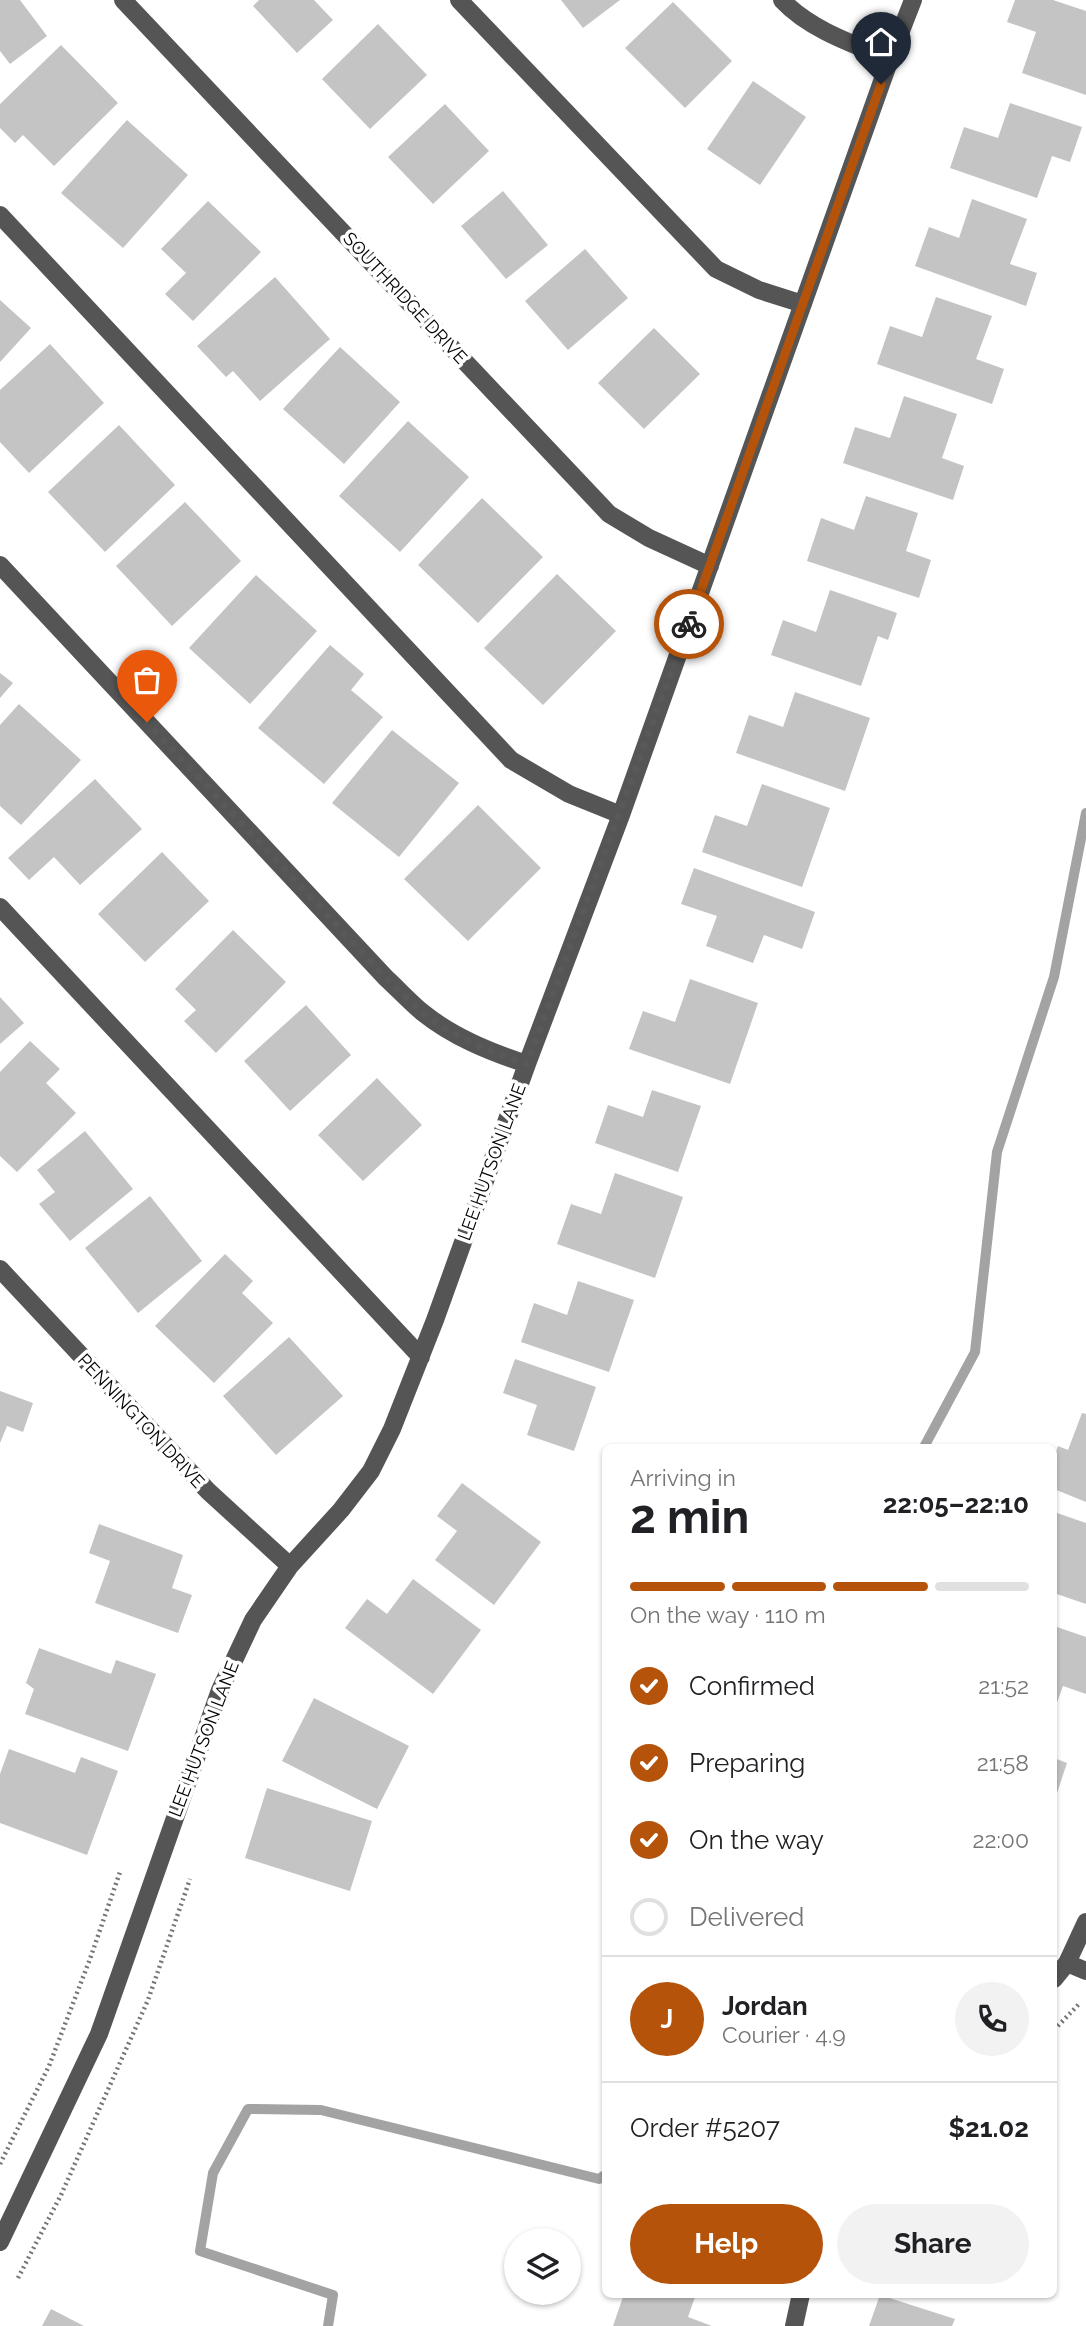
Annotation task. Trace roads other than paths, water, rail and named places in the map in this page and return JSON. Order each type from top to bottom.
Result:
[{"type":"street","name":"SOUTHRIDGE DRIVE","points":[[123,0],[609,514],[649,538],[710,566]]},
{"type":"street","points":[[458,0],[716,269],[760,290],[803,304]]},
{"type":"street","points":[[782,0],[828,32],[890,59]]},
{"type":"street","name":"LEE HUTSON LANE","points":[[0,2242],[99,2034],[220,1690],[253,1620],[289,1566],[341,1510],[371,1471],[393,1429],[621,814],[913,0]]},
{"type":"street","points":[[0,215],[511,760],[569,794],[621,814]]},
{"type":"street","points":[[0,565],[386,978],[423,1013],[453,1033],[494,1053],[527,1064]]},
{"type":"street","points":[[0,907],[421,1357]]},
{"type":"street","name":"PENNINGTON DRIVE","points":[[0,1269],[208,1492],[289,1566]]},
{"type":"street","points":[[1057,1975],[1067,1963],[1086,1922]]},
{"type":"street","points":[[1067,1963],[1086,1971]]},
{"type":"street","points":[[793,2326],[799,2298]]},
{"type":"waterway","points":[[926,1444],[975,1352],[997,1152],[1054,977],[1086,813]]},
{"type":"waterway","points":[[328,2326],[333,2295],[200,2251],[213,2173],[248,2109],[321,2110],[599,2179],[602,2177]]}]
